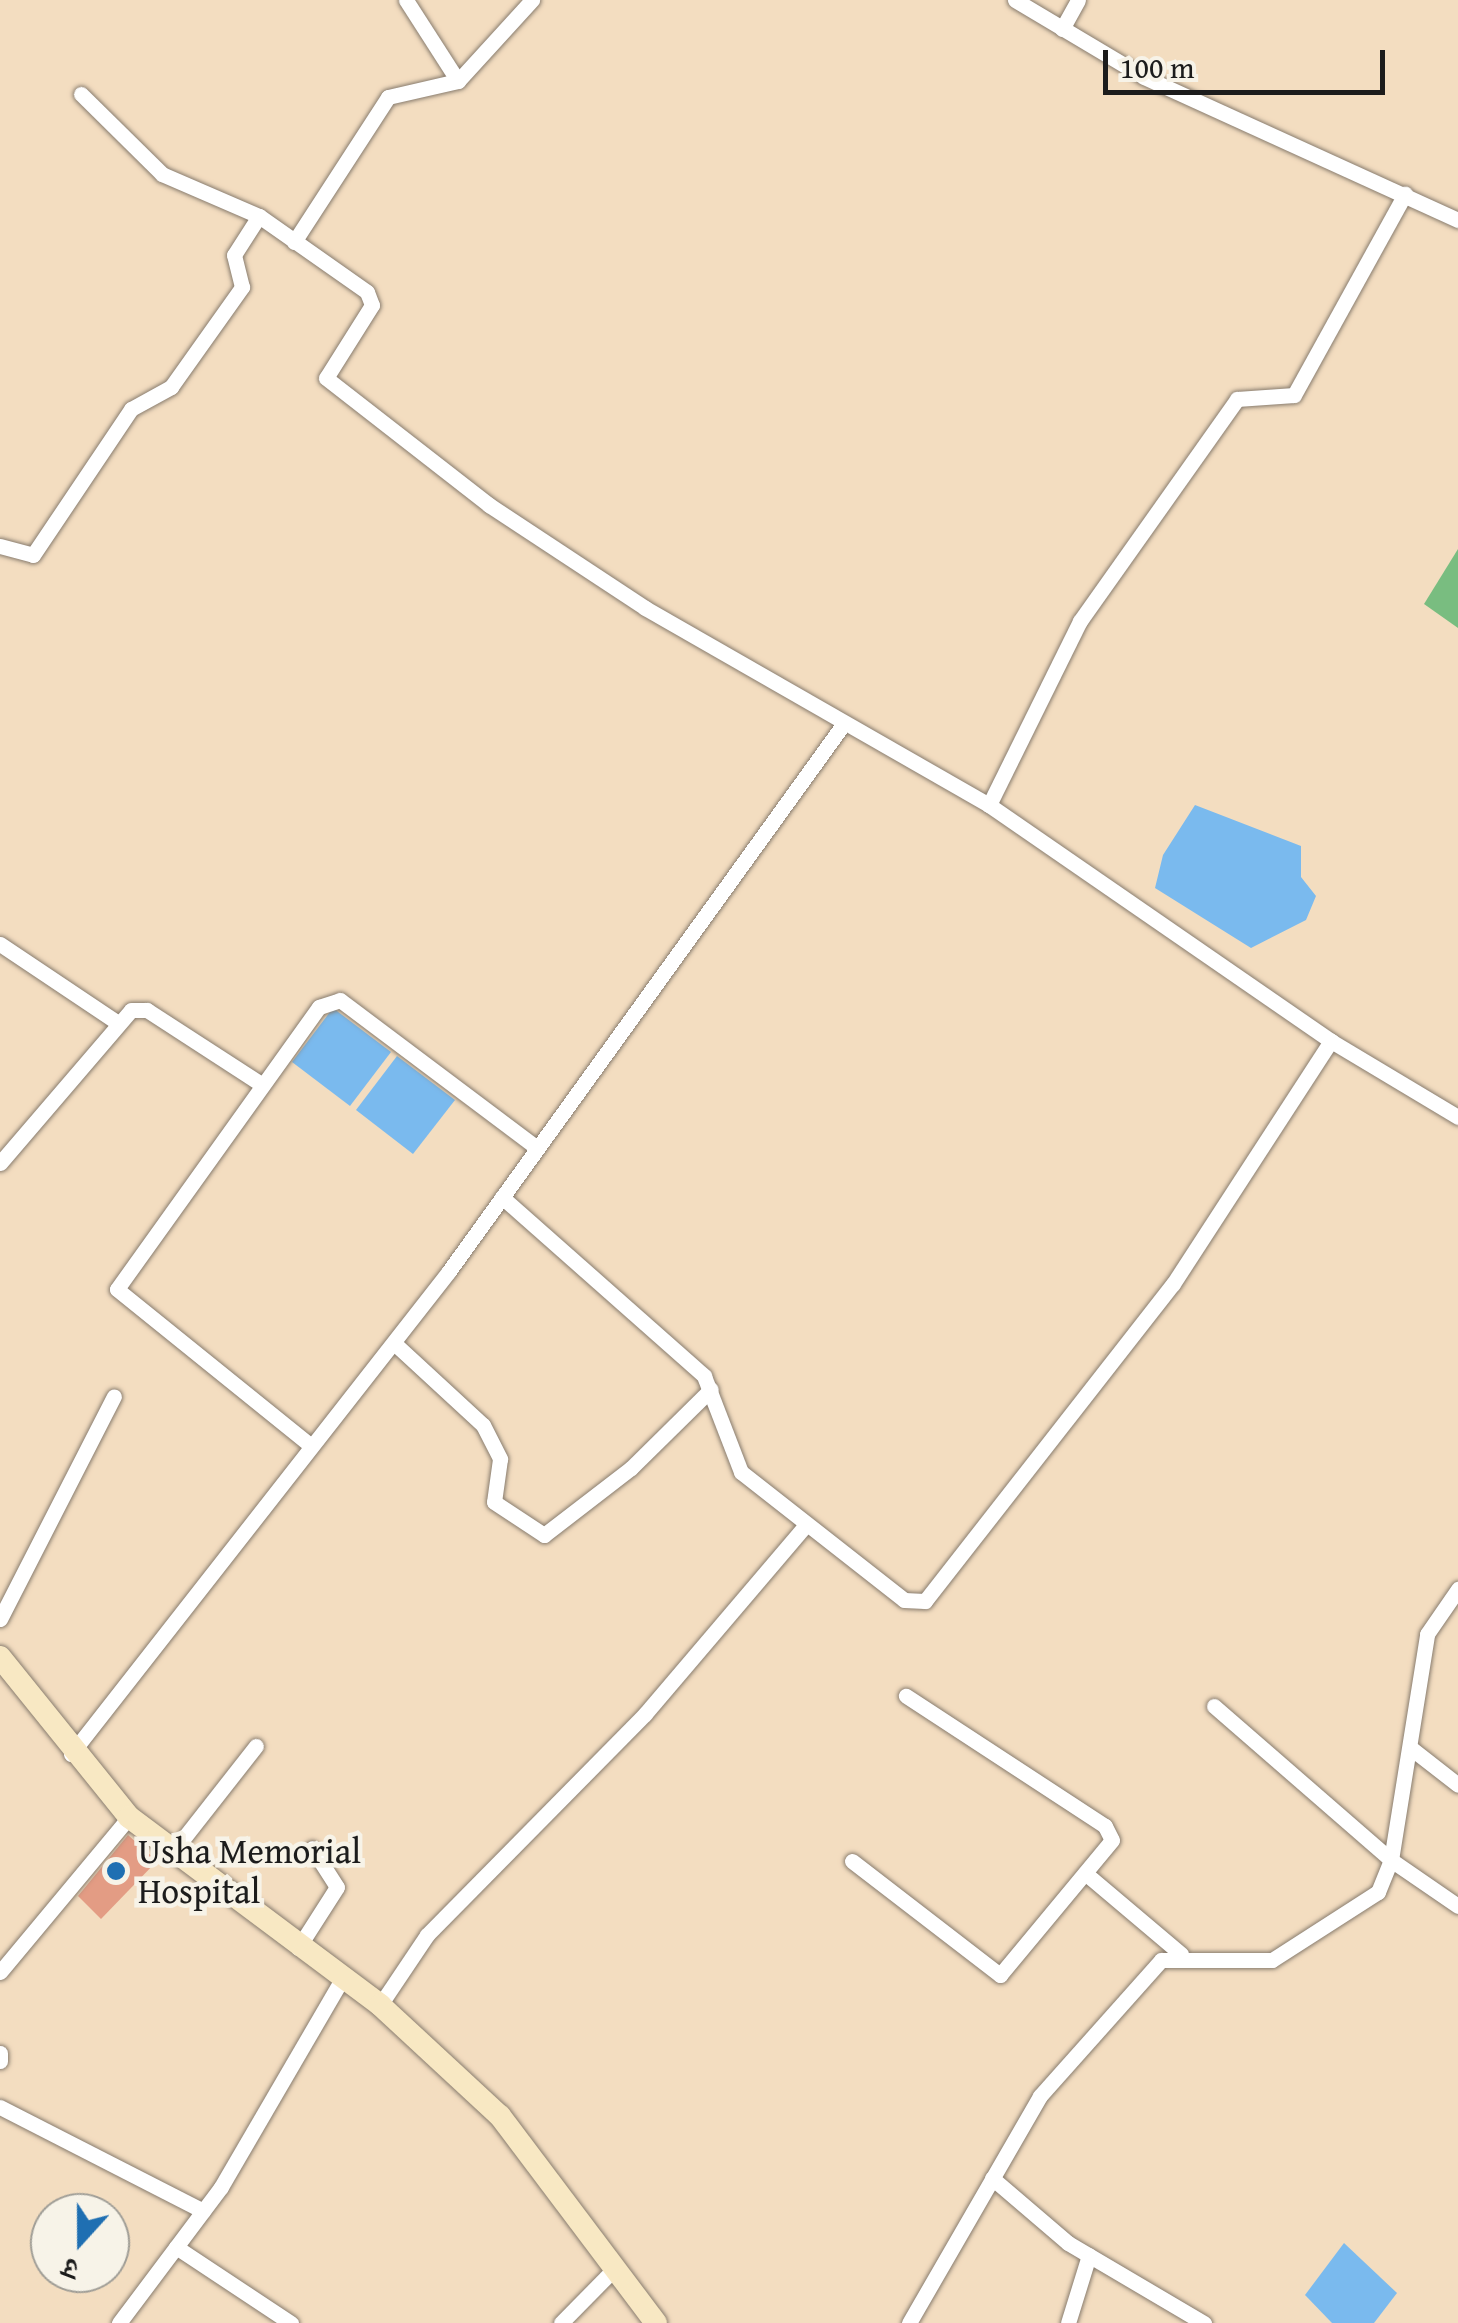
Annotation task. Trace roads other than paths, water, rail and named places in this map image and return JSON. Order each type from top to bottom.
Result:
[{"type":"street","points":[[406,0],[458,81]]},
{"type":"street","points":[[294,242],[388,98],[458,81],[532,0]]},
{"type":"street","points":[[1016,0],[1144,77],[1458,220]]},
{"type":"street","points":[[1062,29],[1078,0]]},
{"type":"street","points":[[81,94],[162,174],[259,216],[372,299],[325,372],[334,386],[489,505],[842,726],[989,804],[1331,1041],[1458,1117]]},
{"type":"street","points":[[989,804],[1021,756],[1080,621],[1237,400],[1294,395],[1405,194]]},
{"type":"street","points":[[0,546],[33,555],[131,409],[170,386],[242,288],[234,255],[259,216]]},
{"type":"street","points":[[70,1755],[394,1343],[842,726]]},
{"type":"street","points":[[0,944],[118,1023]]},
{"type":"street","points":[[310,1445],[117,1289],[260,1084],[334,998],[537,1148]]},
{"type":"street","points":[[0,1163],[118,1023],[147,1010],[260,1084]]},
{"type":"street","points":[[502,1197],[710,1389],[732,1462],[904,1600],[934,1594],[1174,1284],[1331,1041]]},
{"type":"street","points":[[394,1343],[483,1425],[500,1458],[494,1502],[544,1535],[710,1389]]},
{"type":"street","points":[[0,1619],[114,1396]]},
{"type":"street","points":[[380,2005],[427,1935],[645,1714],[806,1525]]},
{"type":"street","points":[[909,2323],[1056,2074],[1160,1960],[1181,1954],[1272,1960],[1370,1901],[1391,1860],[1412,1749],[1426,1634],[1458,1588]]},
{"type":"street","points":[[0,1657],[70,1755],[130,1817],[298,1948],[380,2005],[500,2116],[656,2323]]},
{"type":"street","points":[[852,1860],[1000,1975],[1112,1840],[1105,1826],[906,1696]]},
{"type":"street","points":[[1214,1706],[1391,1860],[1458,1906]]},
{"type":"street","points":[[172,1853],[256,1746]]},
{"type":"street","points":[[1412,1749],[1458,1785]]},
{"type":"street","points":[[0,1972],[130,1817]]},
{"type":"street","points":[[298,1948],[337,1887],[312,1848]]},
{"type":"street","points":[[1085,1874],[1181,1954]]},
{"type":"street","points":[[119,2323],[202,2211],[342,1980]]},
{"type":"street","points":[[0,2053],[0,2062]]},
{"type":"street","points":[[0,2108],[202,2211]]},
{"type":"street","points":[[992,2178],[1089,2255],[1204,2323]]},
{"type":"street","points":[[176,2247],[290,2323]]},
{"type":"street","points":[[1068,2323],[1089,2255]]},
{"type":"street","points":[[561,2323],[616,2267]]},
{"type":"water","points":[[1195,805],[1301,846],[1301,877],[1316,896],[1306,920],[1251,948],[1155,888],[1163,855]]},
{"type":"water","points":[[333,1008],[391,1052],[350,1106],[292,1062]]},
{"type":"water","points":[[397,1056],[455,1100],[413,1154],[356,1110]]},
{"type":"water","points":[[1344,2243],[1397,2293],[1374,2323],[1332,2323],[1305,2295]]},
{"type":"place","name":"Usha Memorial Hospital","points":[[116,1871]]}]
